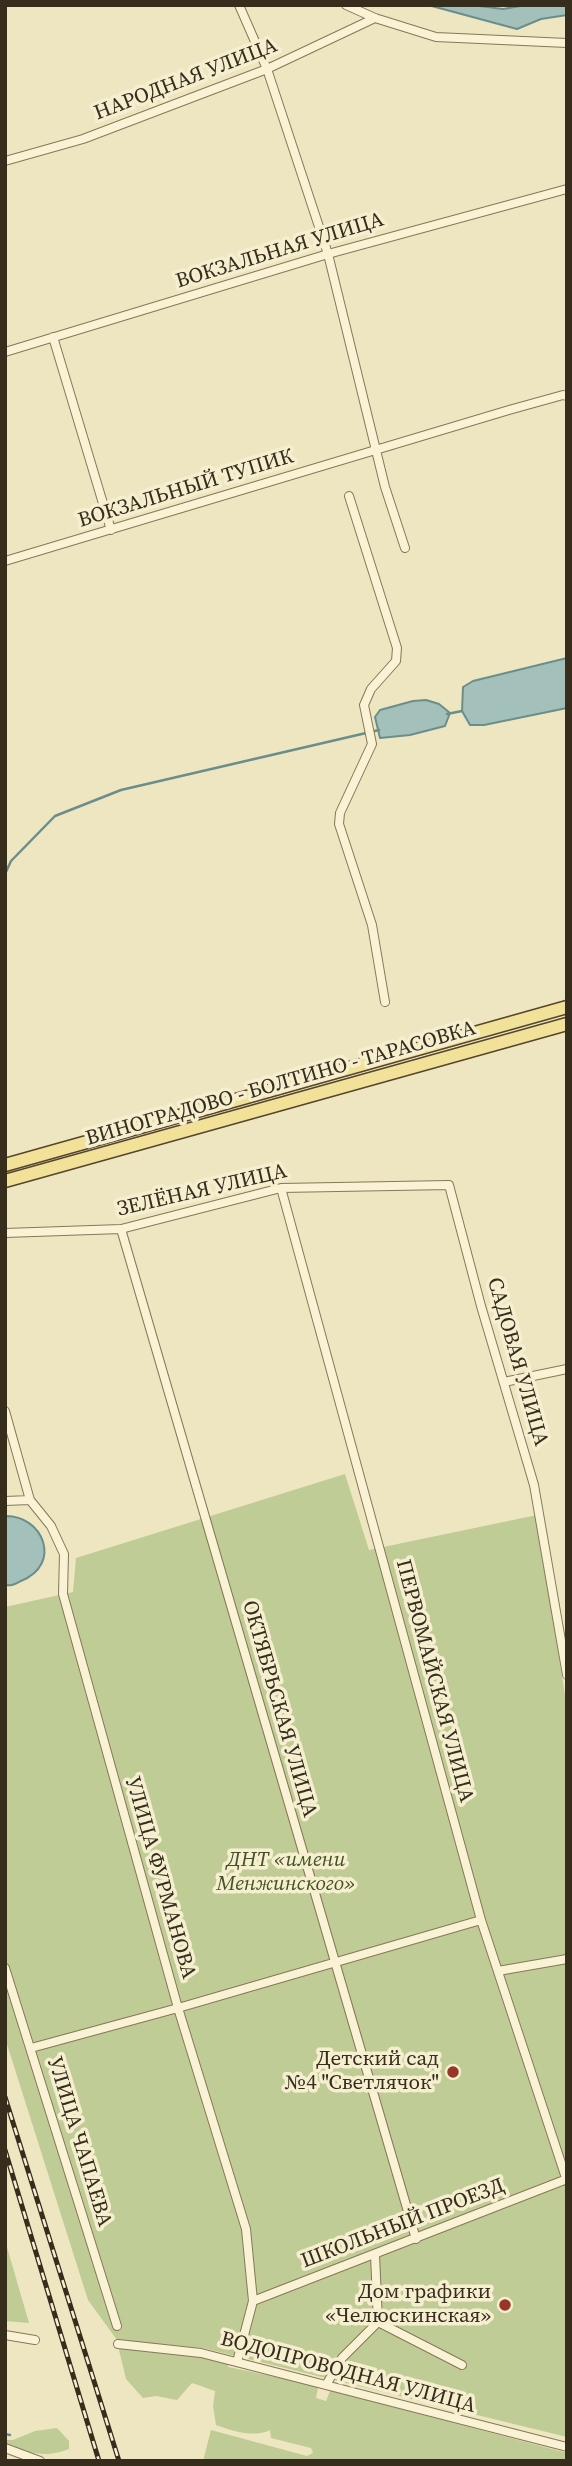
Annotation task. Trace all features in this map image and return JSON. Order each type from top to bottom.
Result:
[{"type":"main road","name":"ВИНОГРАДОВО - БОЛТИНО - ТАРАСОВКА","points":[[5,1165],[567,1007]]},
{"type":"main road","name":"ВИНОГРАДОВО - БОЛТИНО - ТАРАСОВКА","points":[[5,1181],[567,1024]]},
{"type":"street","points":[[239,5],[267,69],[328,254],[385,487],[405,548]]},
{"type":"street","points":[[346,5],[375,18],[436,37],[567,43]]},
{"type":"street","name":"НАРОДНАЯ УЛИЦА","points":[[5,161],[83,139],[267,69],[375,18]]},
{"type":"street","name":"ВОКЗАЛЬНАЯ УЛИЦА","points":[[5,352],[328,254],[567,189]]},
{"type":"street","points":[[53,337],[111,530]]},
{"type":"street","name":"ВОКЗАЛЬНЫЙ ТУПИК","points":[[5,561],[376,449],[523,406],[567,396]]},
{"type":"street","points":[[349,496],[397,648],[396,661],[371,689],[364,705],[372,744],[340,813],[339,824],[372,925],[386,1002]]},
{"type":"street","name":"ЗЕЛЁНАЯ УЛИЦА","points":[[5,1233],[121,1229],[281,1188],[449,1185]]},
{"type":"street","name":"САДОВАЯ УЛИЦА","points":[[449,1185],[534,1485],[567,1675]]},
{"type":"street","name":"ПЕРВОМАЙСКАЯ УЛИЦА","points":[[281,1188],[481,1920],[567,2180]]},
{"type":"street","name":"ОКТЯБРЬСКАЯ УЛИЦА","points":[[121,1229],[416,2239]]},
{"type":"street","points":[[504,1382],[567,1369]]},
{"type":"street","name":"УЛИЦА ФУРМАНОВА","points":[[5,1411],[30,1500],[51,1527],[64,1554],[63,1594],[178,2008],[246,2230],[253,2301],[237,2362]]},
{"type":"street","points":[[5,1501],[30,1500]]},
{"type":"street","points":[[31,2048],[481,1920]]},
{"type":"street","points":[[498,1971],[567,1959]]},
{"type":"street","name":"УЛИЦА ЧАПАЕВА","points":[[5,1968],[117,2326]]},
{"type":"street","name":"ШКОЛЬНЫЙ ПРОЕЗД","points":[[253,2301],[567,2180]]},
{"type":"street","points":[[326,2385],[342,2358],[377,2322],[375,2255]]},
{"type":"street","points":[[377,2322],[463,2365]]},
{"type":"street","points":[[5,2335],[36,2340]]},
{"type":"street","name":"ВОДОПРОВОДНАЯ УЛИЦА","points":[[118,2344],[201,2353],[567,2447]]},
{"type":"street","points":[[9,2449],[40,2461]]},
{"type":"green space","name":"ДНТ «имени Менжинского»","points":[[345,1474],[369,1550],[537,1515],[567,1708],[567,2437],[203,2348],[117,2340],[88,2300],[5,2038],[5,1607],[73,1592],[76,1558]]},
{"type":"green space","points":[[5,2240],[29,2323],[5,2321]]},
{"type":"green space","points":[[120,2347],[228,2362],[228,2367],[315,2385],[318,2388],[316,2398],[326,2401],[330,2391],[334,2391],[567,2453],[567,2461],[203,2461],[211,2430],[307,2456],[313,2453],[311,2448],[271,2438],[270,2430],[250,2434],[216,2425],[213,2406],[215,2391],[192,2383],[177,2400],[156,2396],[143,2398],[126,2379]]},
{"type":"green space","points":[[57,2428],[69,2441],[69,2449],[44,2454],[5,2445],[5,2440]]},
{"type":"water","points":[[428,5],[472,5],[503,9],[526,5],[567,5],[567,15],[541,19],[517,29]]},
{"type":"water","points":[[567,658],[567,708],[484,725],[470,725],[462,711],[463,687],[473,681]]},
{"type":"water","points":[[426,700],[439,704],[450,713],[445,726],[410,735],[380,738],[375,717],[380,710]]},
{"type":"water","points":[[5,1516],[29,1523],[43,1542],[44,1553],[42,1564],[34,1573],[10,1585],[5,1585]]},
{"type":"waterway","points":[[447,714],[462,711]]},
{"type":"waterway","points":[[5,874],[11,861],[55,816],[121,790],[379,730]]},
{"type":"waterway","points":[[5,2434],[10,2435]]},
{"type":"railway","points":[[5,2097],[119,2461]]},
{"type":"railway","points":[[5,2150],[99,2461]]},
{"type":"place","name":"Детский сад №4 \"Светлячок\"","points":[[453,2072]]},
{"type":"place","name":"Дом графики «Челюскинская»","points":[[505,2305]]}]
